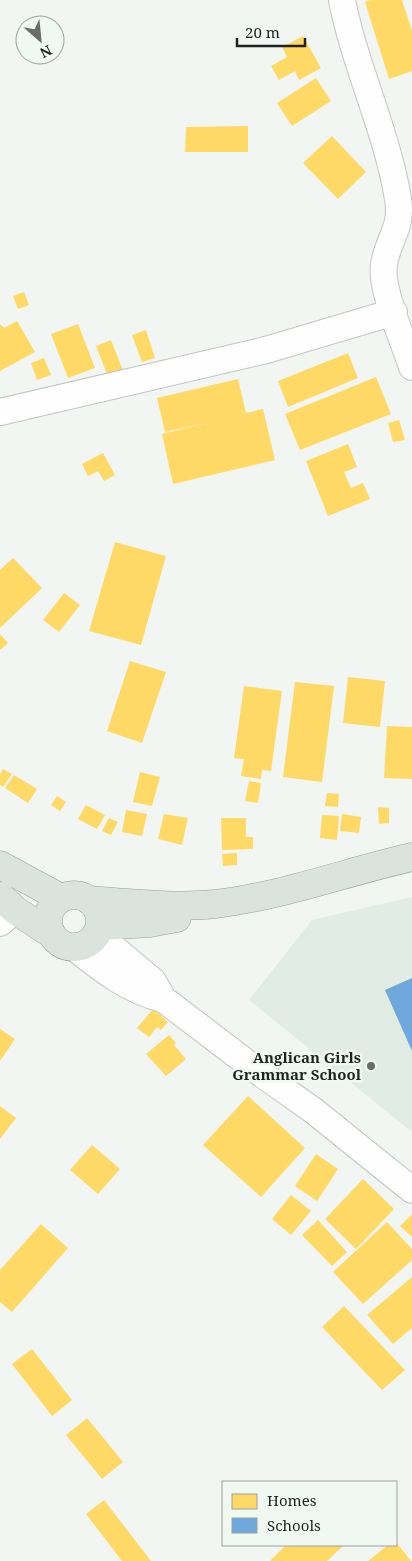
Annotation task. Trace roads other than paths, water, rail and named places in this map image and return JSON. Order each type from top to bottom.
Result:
[{"type":"main road","points":[[50,933],[47,923],[48,914],[53,904],[61,898],[80,896],[89,900],[140,904],[214,904],[270,895],[412,856]]},
{"type":"main road","points":[[0,865],[61,898]]},
{"type":"main road","points":[[5,910],[50,933],[60,944],[75,948],[86,945],[99,930],[100,916],[96,907],[89,900]]},
{"type":"main road","points":[[99,930],[184,916],[214,904]]},
{"type":"street","points":[[342,0],[381,130],[398,199],[402,237],[384,263],[383,281],[412,367]]},
{"type":"street","points":[[0,412],[266,350],[394,312]]},
{"type":"street","points":[[99,930],[153,981],[163,999],[258,1072],[314,1111],[412,1190]]},
{"type":"street","points":[[75,948],[100,968],[144,995],[163,999]]},
{"type":"place","name":"Anglican Girls Grammar School","points":[[371,1066]]}]
